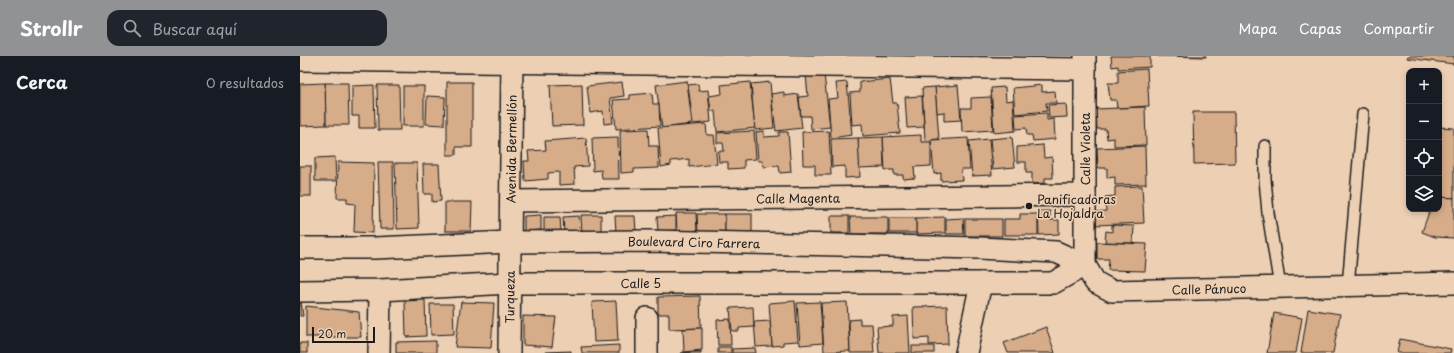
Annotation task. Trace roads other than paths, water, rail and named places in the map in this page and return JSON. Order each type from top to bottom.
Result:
[{"type":"street","points":[[300,60],[512,59],[1085,63]]},
{"type":"street","name":"Avenida Bermellón","points":[[510,242],[512,59]]},
{"type":"street","name":"Calle Violeta","points":[[1084,265],[1085,63]]},
{"type":"street","name":"Calle Magenta","points":[[511,201],[1085,195]]},
{"type":"street","name":"Boulevard Ciro Farrera","points":[[300,248],[375,248],[510,242],[647,241],[979,248],[1056,252],[1084,265]]},
{"type":"street","name":"Turqueza","points":[[510,242],[510,353]]},
{"type":"street","points":[[966,353],[981,283],[1053,283],[1084,265]]},
{"type":"street","name":"Calle Pánuco","points":[[1084,265],[1095,282],[1112,291],[1454,283]]},
{"type":"street","name":"Calle 5","points":[[300,291],[380,290],[510,283],[981,283]]},
{"type":"street","points":[[379,353],[380,290]]},
{"type":"street","points":[[647,318],[647,353]]},
{"type":"lane","points":[[1348,286],[1363,114]]},
{"type":"lane","points":[[1265,146],[1265,179],[1268,213],[1280,287]]},
{"type":"place","name":"Panificadoras La Hojaldra","points":[[1029,206]]}]
